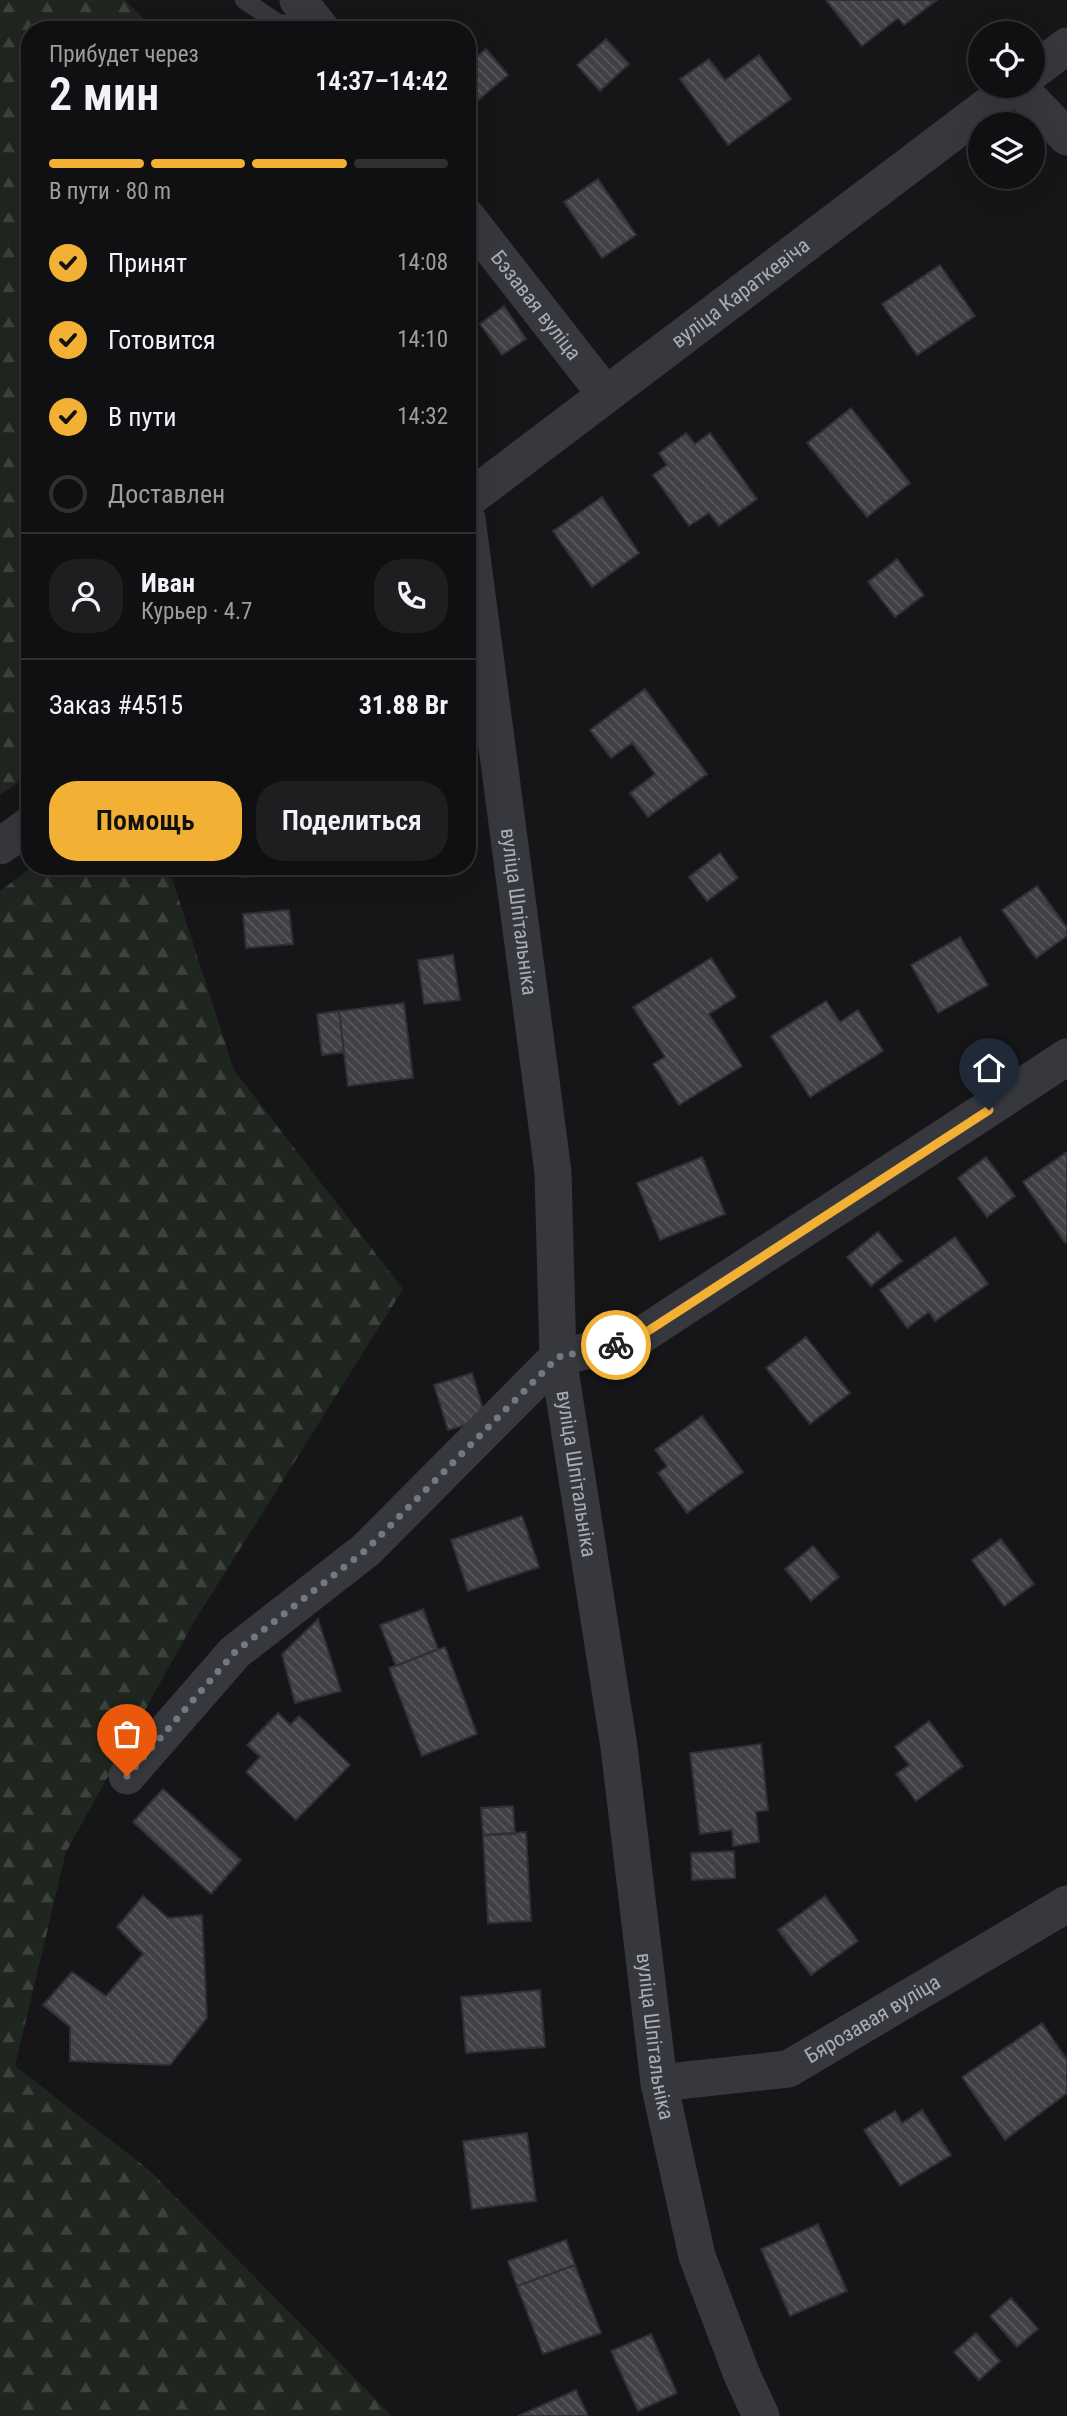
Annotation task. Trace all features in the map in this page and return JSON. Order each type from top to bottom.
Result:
[{"type":"street","points":[[1045,63],[1067,47]]},
{"type":"street","name":"вуліца Караткевіча","points":[[476,493],[1000,98]]},
{"type":"street","points":[[1028,98],[1067,137]]},
{"type":"street","name":"Бэзавая вуліца","points":[[476,229],[606,395]]},
{"type":"street","name":"вуліца Шпітальніка","points":[[476,587],[553,1172],[558,1357],[619,1747],[659,2083],[696,2256],[741,2375],[761,2416]]},
{"type":"street","points":[[0,846],[21,831]]},
{"type":"street","points":[[127,1776],[235,1652],[366,1550],[558,1357],[631,1342],[1067,1057]]},
{"type":"street","name":"Бярозавая вуліца","points":[[659,2083],[788,2069],[1067,1904]]},
{"type":"lane","points":[[244,0],[275,21]]},
{"type":"lane","points":[[296,21],[313,19]]},
{"type":"green space","points":[[0,0],[125,0],[146,21],[21,21],[21,780],[0,795]]},
{"type":"green space","points":[[22,875],[171,875],[234,1070],[403,1289],[194,1622],[66,1852],[15,2066],[149,2170],[392,2416],[0,2416],[0,891]]},
{"type":"building","points":[[826,0],[937,0],[904,25],[898,18],[862,46]]},
{"type":"building","points":[[606,39],[629,64],[600,91],[577,65]]},
{"type":"building","points":[[486,49],[508,75],[476,102],[476,57]]},
{"type":"building","points":[[759,55],[791,99],[728,145],[680,79],[709,59],[725,80]]},
{"type":"building","points":[[598,179],[636,235],[602,258],[564,202]]},
{"type":"building","points":[[940,265],[975,316],[917,355],[882,304]]},
{"type":"building","points":[[504,306],[526,339],[502,355],[480,324]]},
{"type":"building","points":[[851,408],[910,483],[867,517],[807,443]]},
{"type":"building","points":[[686,433],[695,444],[710,433],[757,499],[719,526],[709,513],[689,526],[653,475],[667,465],[659,453]]},
{"type":"building","points":[[602,497],[639,553],[592,587],[553,531]]},
{"type":"building","points":[[897,559],[924,595],[895,617],[868,582]]},
{"type":"building","points":[[645,689],[707,774],[648,817],[630,793],[655,774],[632,743],[611,758],[590,730]]},
{"type":"building","points":[[720,853],[738,878],[707,901],[689,877]]},
{"type":"building","points":[[240,875],[272,875],[240,877]]},
{"type":"building","points":[[1037,886],[1067,928],[1067,936],[1036,958],[1002,910]]},
{"type":"building","points":[[289,910],[293,944],[246,948],[243,914]]},
{"type":"building","points":[[960,937],[988,985],[938,1013],[911,965]]},
{"type":"building","points":[[453,955],[460,1000],[424,1004],[418,960]]},
{"type":"building","points":[[711,958],[736,997],[709,1014],[742,1066],[679,1105],[653,1064],[665,1057],[633,1007]]},
{"type":"building","points":[[826,1001],[840,1022],[858,1010],[883,1051],[810,1097],[771,1036]]},
{"type":"building","points":[[404,1003],[413,1078],[348,1086],[339,1011]]},
{"type":"building","points":[[339,1011],[344,1052],[322,1055],[317,1014]]},
{"type":"building","points":[[1067,1152],[1067,1242],[1065,1243],[1023,1182]]},
{"type":"building","points":[[702,1157],[725,1214],[660,1240],[637,1183]]},
{"type":"building","points":[[986,1157],[1015,1196],[987,1217],[958,1178]]},
{"type":"building","points":[[878,1232],[902,1261],[871,1286],[847,1257]]},
{"type":"building","points":[[955,1237],[988,1284],[935,1321],[929,1312],[907,1328],[880,1290]]},
{"type":"building","points":[[806,1337],[850,1393],[810,1424],[766,1368]]},
{"type":"building","points":[[472,1373],[486,1419],[448,1430],[434,1385]]},
{"type":"building","points":[[702,1416],[743,1472],[687,1513],[658,1473],[667,1466],[655,1450]]},
{"type":"building","points":[[522,1516],[539,1567],[468,1591],[451,1540]]},
{"type":"building","points":[[1001,1539],[1034,1584],[1004,1606],[972,1560]]},
{"type":"building","points":[[813,1546],[839,1577],[811,1601],[785,1569]]},
{"type":"building","points":[[423,1609],[438,1649],[396,1666],[380,1625]]},
{"type":"building","points":[[318,1619],[341,1691],[295,1703],[282,1654]]},
{"type":"building","points":[[445,1647],[477,1734],[422,1756],[389,1668]]},
{"type":"building","points":[[278,1713],[290,1725],[299,1716],[350,1765],[296,1820],[246,1772],[260,1757],[247,1745]]},
{"type":"building","points":[[929,1721],[963,1766],[916,1801],[896,1774],[909,1765],[895,1747]]},
{"type":"building","points":[[761,1744],[768,1810],[756,1812],[759,1842],[733,1846],[732,1830],[700,1834],[690,1753]]},
{"type":"building","points":[[163,1789],[241,1860],[211,1894],[133,1822]]},
{"type":"building","points":[[513,1806],[515,1834],[483,1835],[481,1808]]},
{"type":"building","points":[[526,1832],[531,1921],[488,1923],[483,1835]]},
{"type":"building","points":[[734,1851],[735,1878],[692,1880],[691,1853]]},
{"type":"building","points":[[143,1896],[168,1918],[202,1915],[207,2018],[170,2065],[70,2061],[70,2027],[43,2005],[72,1972],[106,1996],[143,1954],[117,1927]]},
{"type":"building","points":[[825,1896],[858,1941],[811,1975],[778,1930]]},
{"type":"building","points":[[540,1990],[545,2047],[466,2053],[461,1997]]},
{"type":"building","points":[[1042,2023],[1067,2060],[1067,2093],[1005,2140],[962,2077]]},
{"type":"building","points":[[922,2110],[951,2155],[900,2186],[864,2130],[895,2111],[902,2123]]},
{"type":"building","points":[[527,2133],[536,2201],[472,2209],[463,2141]]},
{"type":"building","points":[[818,2224],[847,2291],[790,2316],[761,2249]]},
{"type":"building","points":[[566,2240],[575,2265],[517,2286],[508,2261]]},
{"type":"building","points":[[575,2265],[601,2333],[543,2354],[517,2286]]},
{"type":"building","points":[[1011,2298],[1038,2329],[1017,2347],[990,2316]]},
{"type":"building","points":[[976,2333],[1000,2361],[979,2380],[954,2352]]},
{"type":"building","points":[[651,2334],[677,2393],[638,2411],[611,2351]]},
{"type":"building","points":[[576,2390],[588,2416],[518,2416]]},
{"type":"way so far","points":[[127,1776],[235,1652],[366,1550],[558,1357],[616,1345]]},
{"type":"route","points":[[616,1345],[631,1342],[989,1110]]}]
